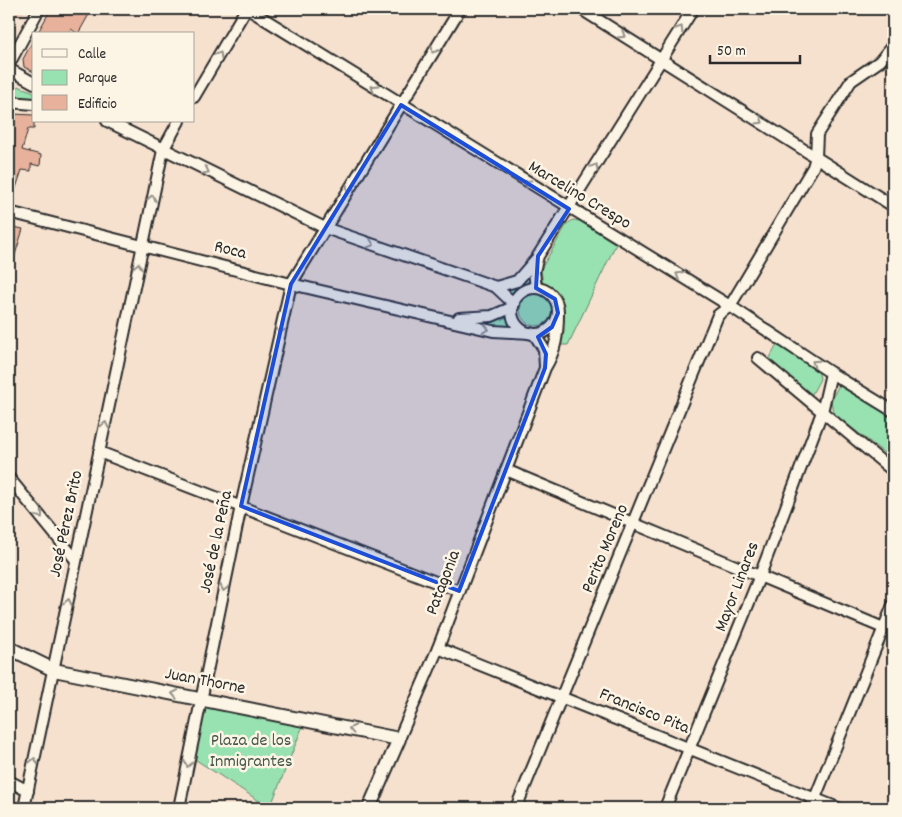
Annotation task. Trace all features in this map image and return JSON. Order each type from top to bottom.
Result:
[{"type":"street","points":[[9,64],[39,9]]},
{"type":"street","points":[[195,95],[247,9]]},
{"type":"street","name":"Marcelino Crespo","points":[[247,9],[569,209],[730,306],[831,374],[890,408]]},
{"type":"street","name":"José de la Peña","points":[[179,808],[241,506],[291,284],[460,9]]},
{"type":"street","points":[[581,9],[893,206]]},
{"type":"street","points":[[496,287],[517,281],[538,256],[693,9]]},
{"type":"street","points":[[816,157],[817,134],[851,81],[880,61],[893,45]]},
{"type":"street","points":[[9,69],[32,82]]},
{"type":"street","points":[[9,102],[32,104]]},
{"type":"street","points":[[110,122],[163,150],[325,228],[496,287],[513,306],[514,319],[518,326],[532,334],[544,349],[545,368]]},
{"type":"street","name":"José Pérez Brito","points":[[24,808],[163,150],[178,122]]},
{"type":"street","name":"Perito Moreno","points":[[516,808],[718,316],[730,306],[813,167],[816,157]]},
{"type":"street","name":"Roca","points":[[9,212],[291,284],[443,318]]},
{"type":"street","points":[[536,288],[534,271],[538,256]]},
{"type":"street","points":[[536,288],[550,293],[555,299],[558,313],[552,327],[546,332],[532,334],[494,331],[443,318],[492,316],[513,306],[522,293],[536,288]]},
{"type":"street","name":"Patagonia","points":[[369,808],[438,648],[557,340],[558,313]]},
{"type":"street","points":[[758,358],[893,471]]},
{"type":"street","name":"Mayor Linares","points":[[665,808],[759,578],[822,412],[831,374]]},
{"type":"street","points":[[890,408],[893,397]]},
{"type":"street","points":[[99,452],[459,591]]},
{"type":"street","points":[[506,470],[759,578],[889,630]]},
{"type":"street","points":[[9,478],[76,560]]},
{"type":"street","points":[[813,804],[889,630],[893,605]]},
{"type":"street","name":"Juan Thorne","points":[[9,648],[54,670],[399,739]]},
{"type":"street","name":"Francisco Pita","points":[[438,648],[691,748],[813,804],[838,808]]},
{"type":"street","points":[[9,781],[28,791]]},
{"type":"highlighted area","points":[[401,105],[569,209],[538,256],[536,288],[555,299],[558,313],[552,327],[538,337],[546,354],[545,368],[459,591],[241,506],[291,284]]},
{"type":"shaded area","points":[[9,9],[26,9],[21,18],[9,11]]},
{"type":"green space","points":[[18,86],[32,91],[32,99],[16,96],[15,89]]},
{"type":"green space","points":[[573,220],[580,221],[616,244],[568,345],[561,345],[561,311],[556,296],[543,286],[541,269],[567,224]]},
{"type":"green space","points":[[525,279],[532,286],[512,297],[504,289]]},
{"type":"green space","points":[[536,294],[542,295],[547,299],[551,304],[551,316],[547,321],[542,325],[536,326],[530,325],[525,321],[521,316],[520,310],[521,304],[525,299],[530,295]]},
{"type":"green space","points":[[510,312],[512,323],[520,331],[471,322]]},
{"type":"green space","points":[[777,344],[818,369],[820,379],[812,394],[809,394],[768,362]]},
{"type":"green space","points":[[839,385],[844,385],[893,417],[893,460],[833,413],[831,400]]},
{"type":"green space","name":"Plaza de los Inmigrantes","points":[[208,705],[304,723],[270,808],[193,758],[203,712]]},
{"type":"building","points":[[51,9],[92,9],[79,32],[71,29],[69,32],[38,32]]},
{"type":"building","points":[[32,43],[32,71],[24,67],[23,59]]},
{"type":"building","points":[[13,114],[32,115],[34,129],[28,129],[22,150],[41,155],[40,166],[31,164],[31,171],[22,170],[11,203],[9,203],[9,131]]},
{"type":"building","points":[[9,226],[23,229],[11,268],[9,268]]}]
